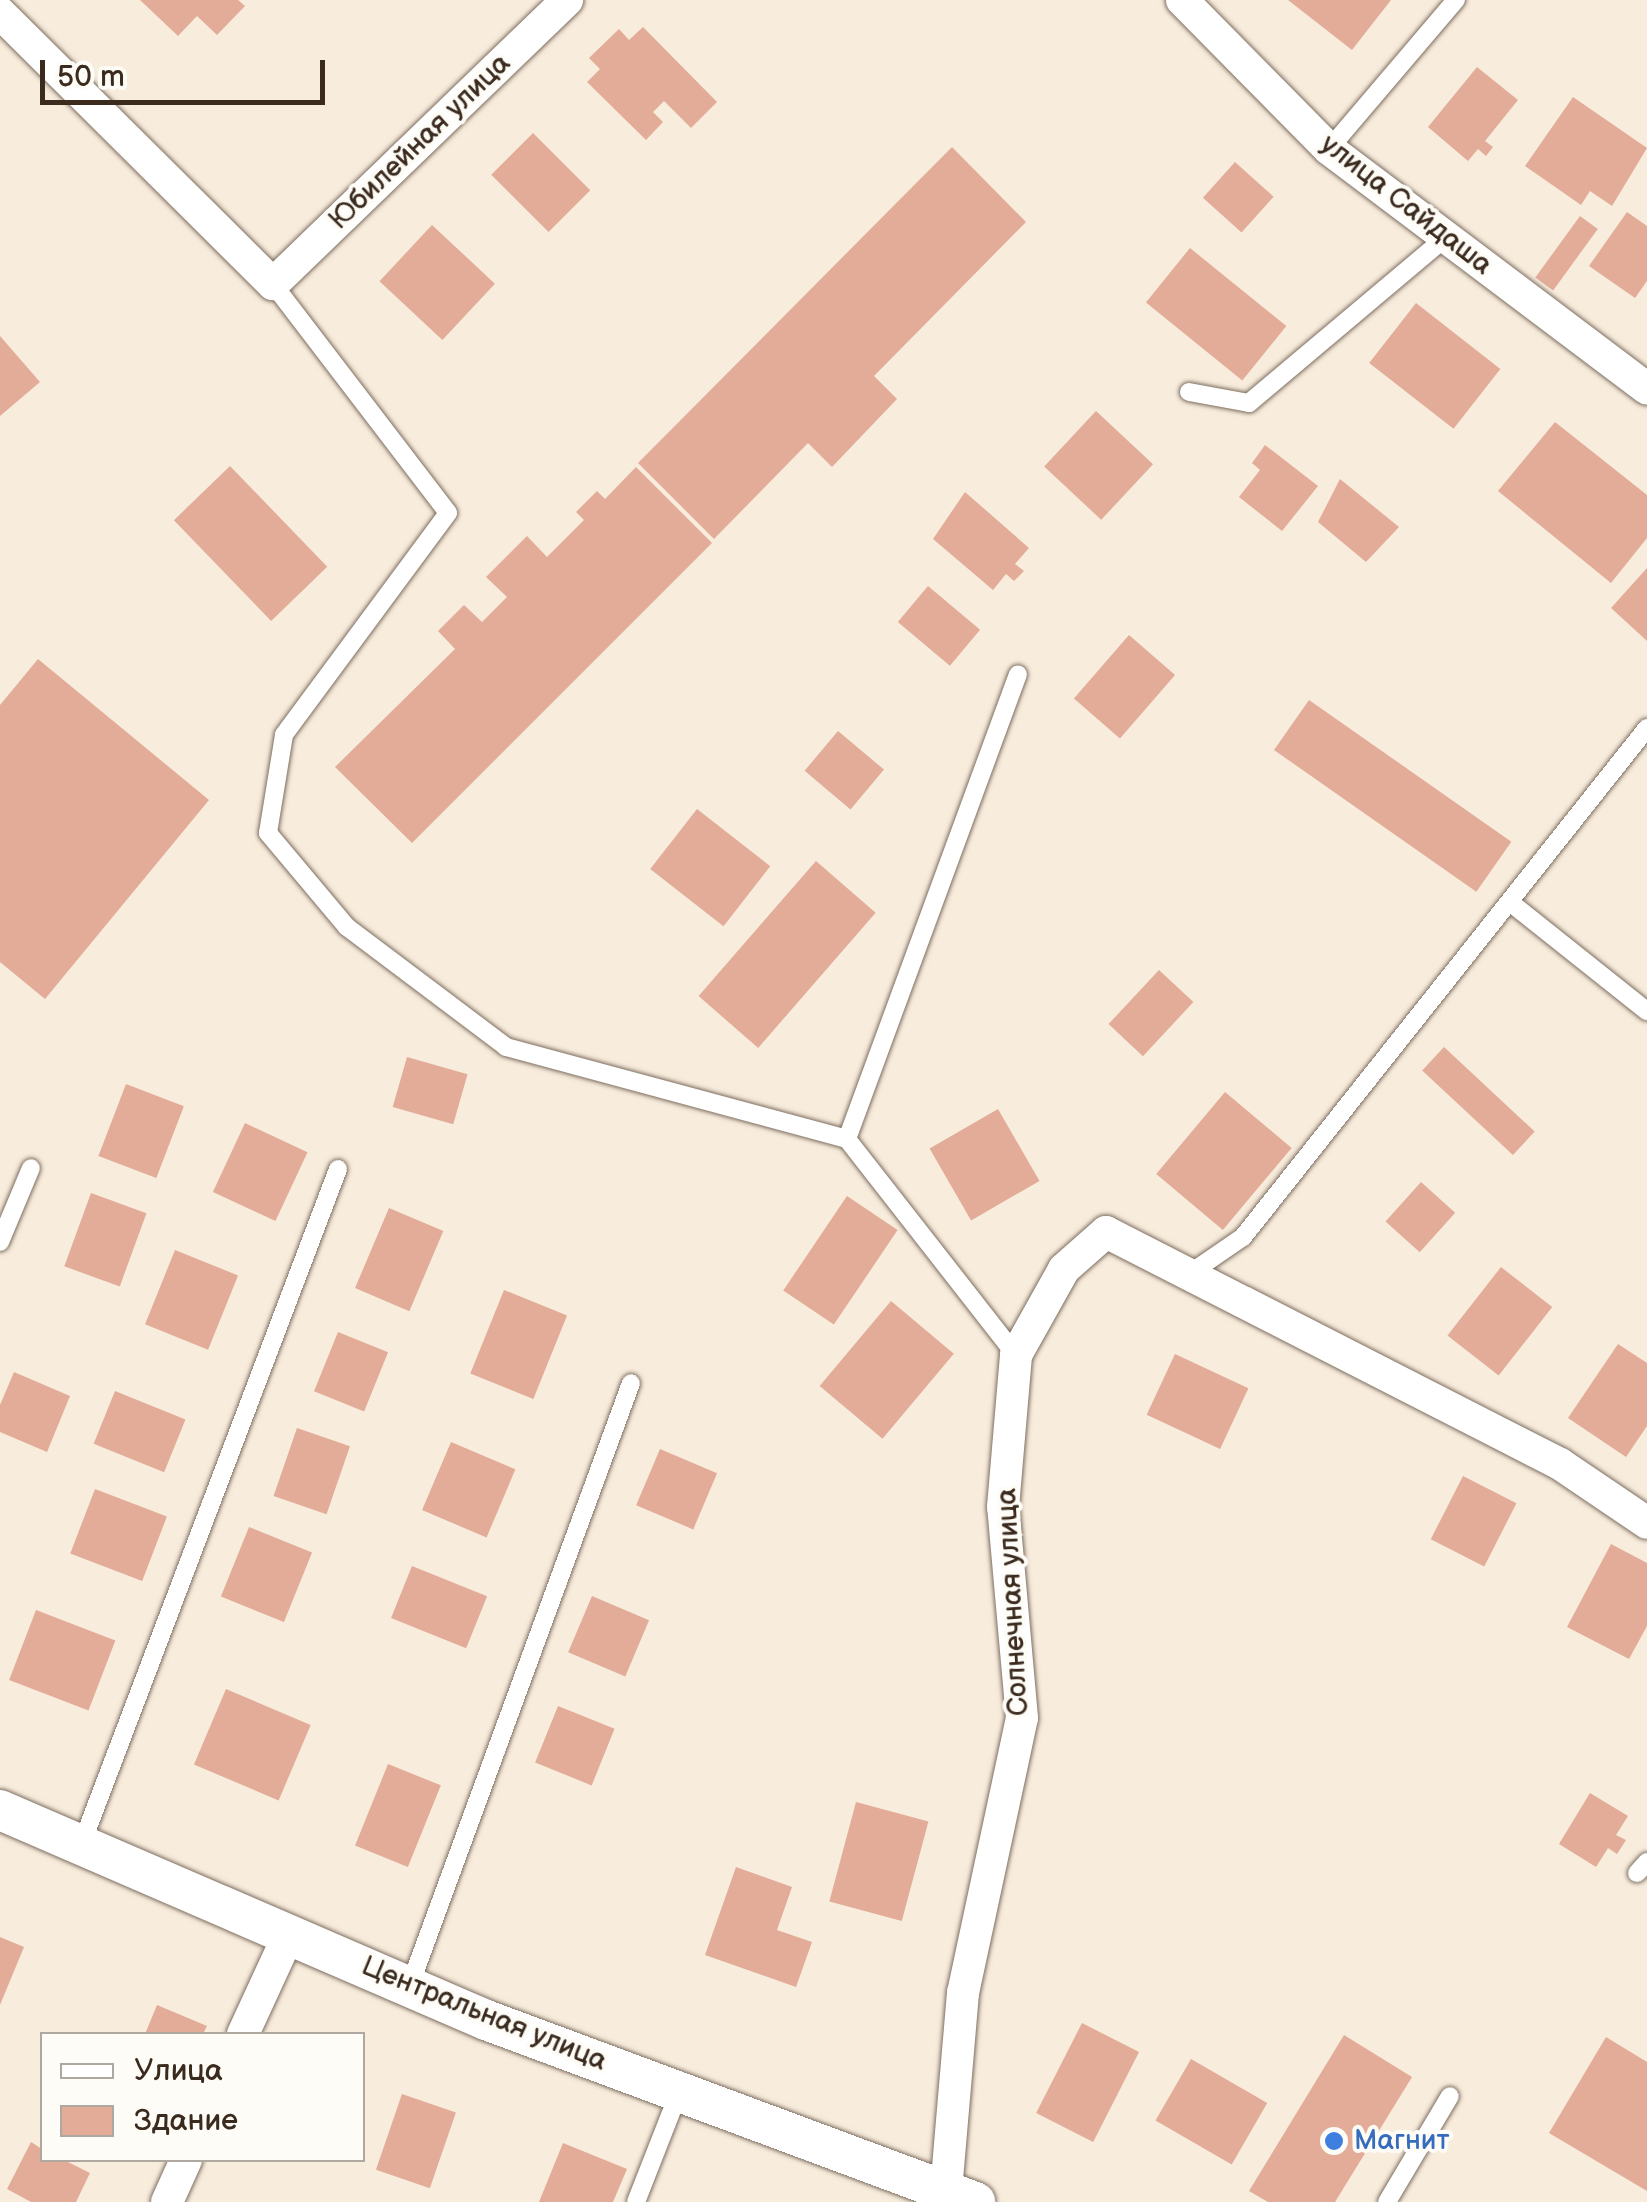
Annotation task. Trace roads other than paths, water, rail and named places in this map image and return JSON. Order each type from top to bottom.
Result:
[{"type":"street","name":"Юбилейная улица","points":[[274,284],[567,0]]},
{"type":"street","name":"улица Сайдаша","points":[[1186,1],[1328,148],[1647,389]]},
{"type":"street","points":[[0,13],[274,284]]},
{"type":"street","name":"Солнечная улица","points":[[960,2197],[964,1994],[1022,1718],[1003,1508],[1016,1356],[1064,1269],[1106,1232],[1560,1464],[1647,1523]]},
{"type":"street","name":"Центральная улица","points":[[0,1810],[410,1985],[960,2197]]},
{"type":"street","points":[[244,2032],[289,1934]]},
{"type":"street","points":[[166,2202],[185,2162]]},
{"type":"lane","points":[[1328,148],[1456,0]]},
{"type":"lane","points":[[1190,392],[1249,402],[1446,237]]},
{"type":"lane","points":[[274,284],[448,513],[284,734],[268,834],[346,927],[506,1047],[847,1139],[1016,1356]]},
{"type":"lane","points":[[847,1139],[1018,675]]},
{"type":"lane","points":[[1189,1274],[1243,1237],[1512,903],[1647,728]]},
{"type":"lane","points":[[1512,903],[1647,1011]]},
{"type":"lane","points":[[0,1242],[31,1168]]},
{"type":"lane","points":[[82,1843],[338,1169]]},
{"type":"lane","points":[[410,1985],[630,1383]]},
{"type":"lane","points":[[636,2202],[680,2092]]},
{"type":"lane","points":[[1387,2202],[1450,2096]]},
{"type":"place","name":"Магнит","points":[[1334,2141]]}]
